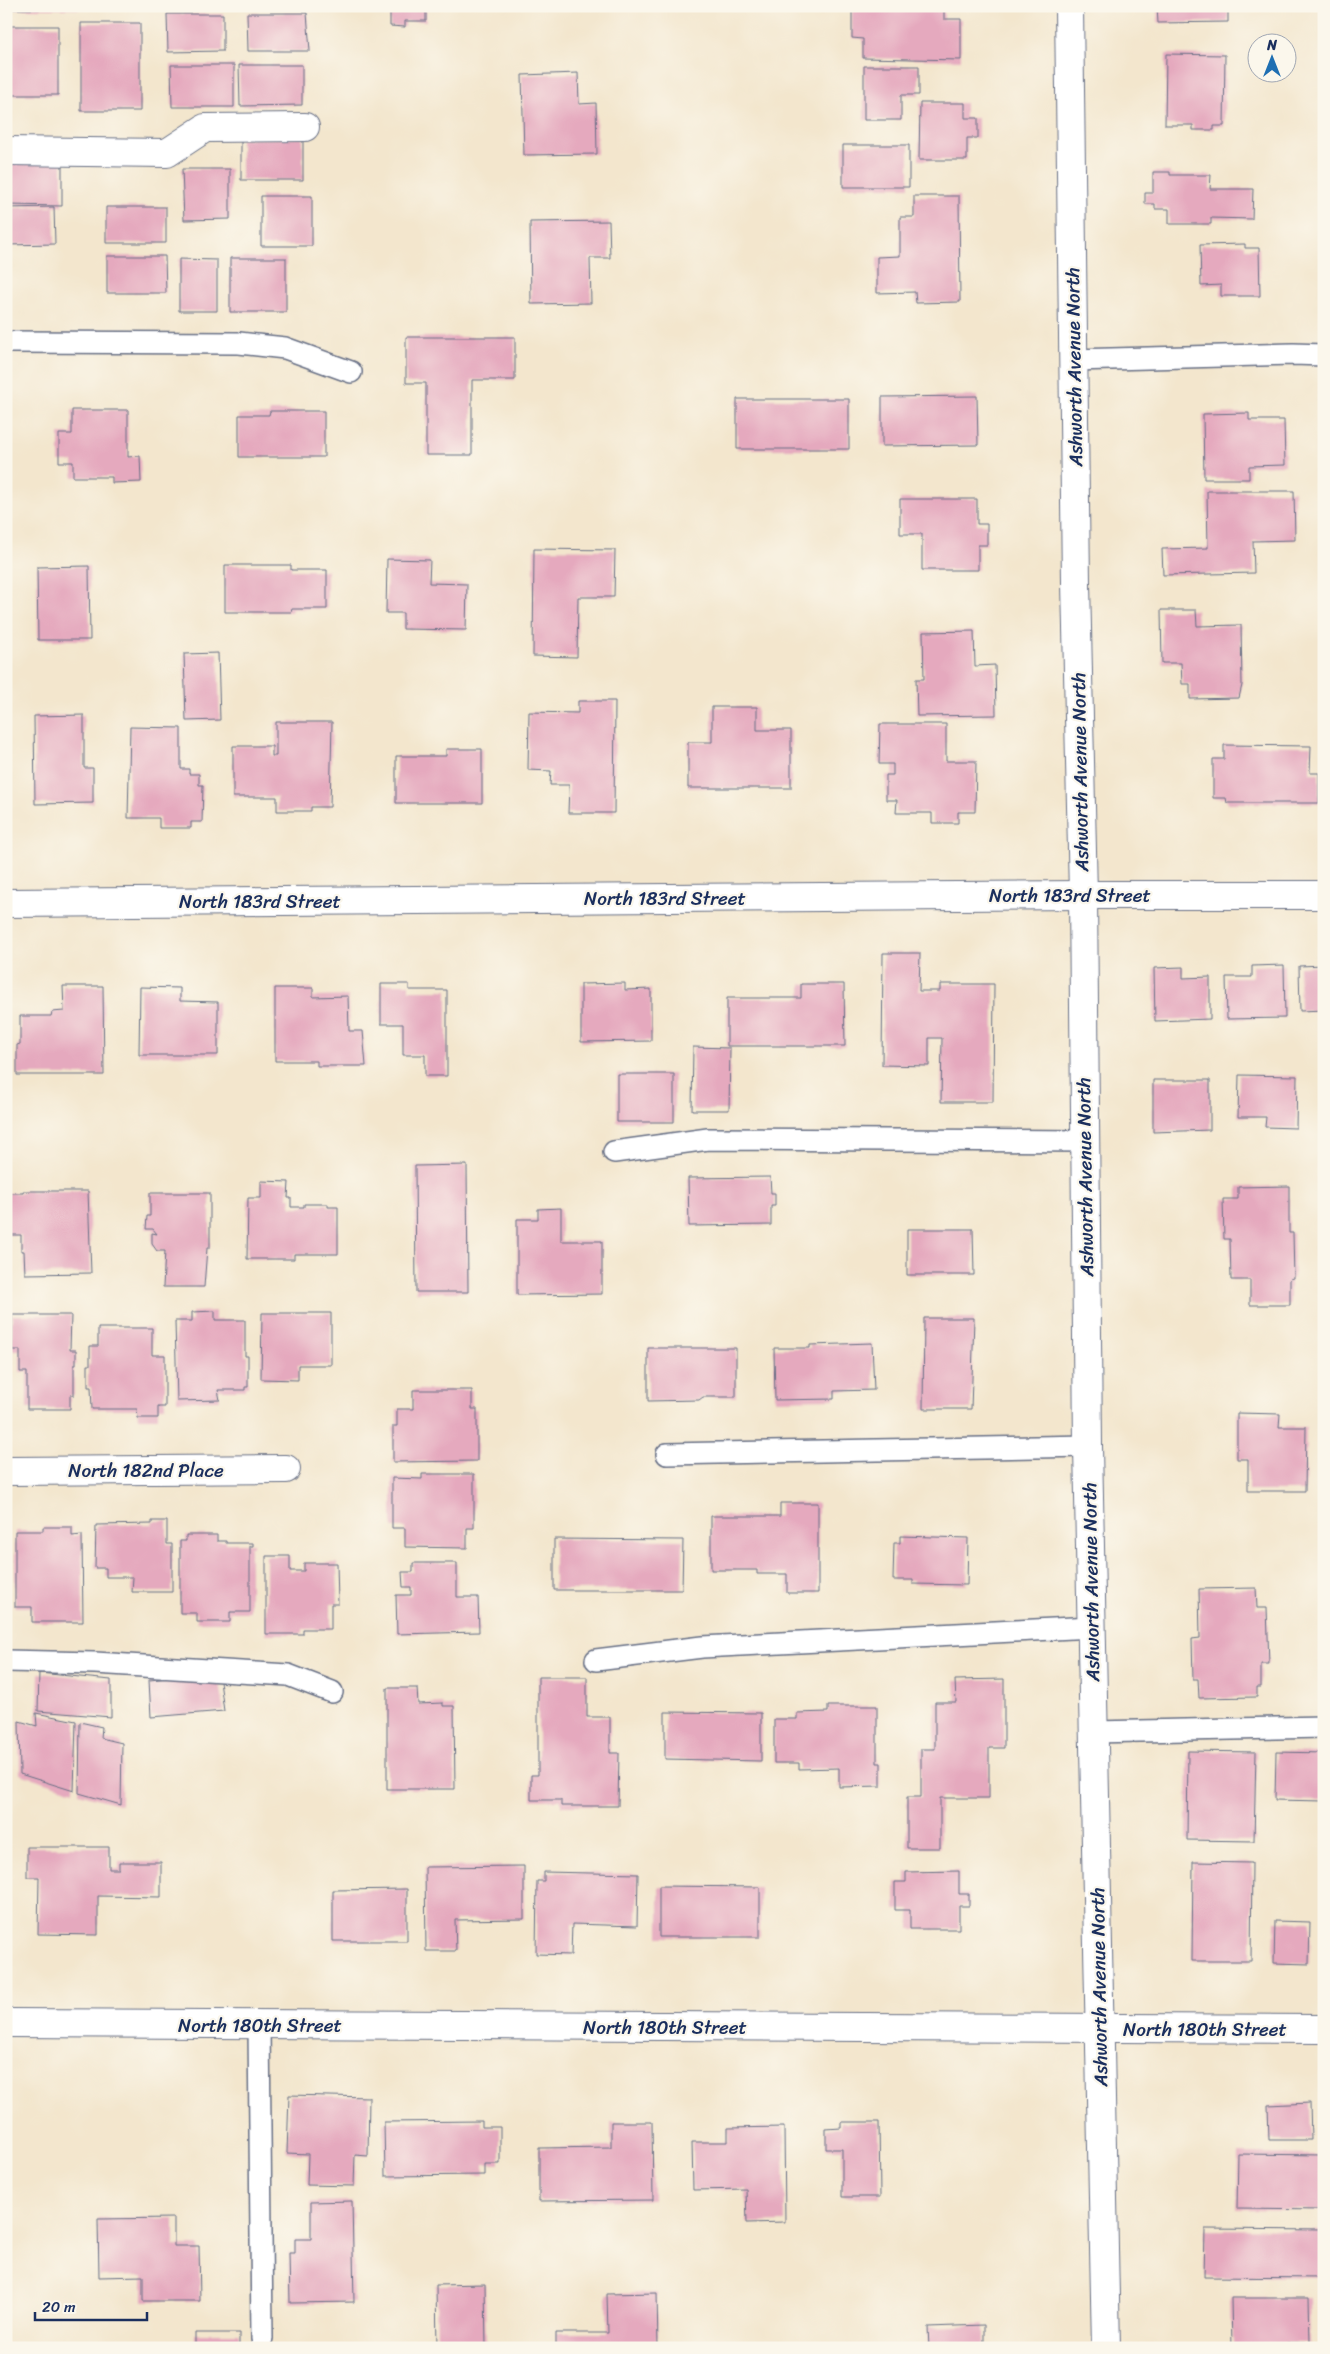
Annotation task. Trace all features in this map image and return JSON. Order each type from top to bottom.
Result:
[{"type":"street","name":"Ashworth Avenue North","points":[[1069,6],[1076,583],[1083,895],[1088,1446],[1106,2348]]},
{"type":"street","points":[[6,151],[167,153],[205,128],[305,127]]},
{"type":"street","name":"North 183rd Street","points":[[6,903],[1324,895]]},
{"type":"street","name":"North 182nd Place","points":[[6,1470],[286,1469]]},
{"type":"street","name":"North 180th Street","points":[[6,2024],[1324,2029]]},
{"type":"lane","points":[[6,342],[239,343],[285,348],[351,372]]},
{"type":"lane","points":[[1074,360],[1293,354],[1324,355]]},
{"type":"lane","points":[[614,1152],[708,1139],[1085,1141]]},
{"type":"lane","points":[[667,1454],[1088,1446]]},
{"type":"lane","points":[[596,1660],[702,1647],[1092,1627]]},
{"type":"lane","points":[[6,1661],[95,1663],[288,1675],[332,1692]]},
{"type":"lane","points":[[1094,1732],[1324,1727]]},
{"type":"lane","points":[[259,2024],[262,2339]]},
{"type":"building","points":[[6,6],[100,6],[100,9],[6,9]]},
{"type":"building","points":[[390,6],[426,6],[426,21],[405,21],[405,27],[390,26]]},
{"type":"building","points":[[1157,6],[1228,6],[1228,22],[1158,23]]},
{"type":"building","points":[[852,9],[944,10],[944,19],[961,19],[961,60],[863,58],[863,39],[852,38]]},
{"type":"building","points":[[247,13],[307,13],[310,51],[248,51]]},
{"type":"building","points":[[167,14],[223,14],[223,51],[168,52]]},
{"type":"building","points":[[81,23],[140,23],[140,111],[81,111]]},
{"type":"building","points":[[6,26],[58,26],[58,95],[6,95]]},
{"type":"building","points":[[1166,54],[1225,55],[1224,126],[1214,126],[1214,130],[1193,130],[1193,125],[1165,125]]},
{"type":"building","points":[[171,65],[234,65],[234,107],[172,107]]},
{"type":"building","points":[[239,65],[302,65],[302,105],[240,106]]},
{"type":"building","points":[[864,66],[919,66],[919,95],[901,95],[901,120],[864,120]]},
{"type":"building","points":[[578,73],[579,104],[596,103],[597,154],[524,155],[522,75]]},
{"type":"building","points":[[920,103],[965,103],[965,118],[978,118],[978,138],[967,138],[967,160],[919,160]]},
{"type":"building","points":[[303,138],[303,180],[241,180],[241,139]]},
{"type":"building","points":[[843,145],[909,145],[909,187],[843,187]]},
{"type":"building","points":[[6,162],[62,162],[62,206],[6,205]]},
{"type":"building","points":[[182,169],[230,169],[230,219],[184,220]]},
{"type":"building","points":[[1153,172],[1170,172],[1170,175],[1211,175],[1210,189],[1253,189],[1252,219],[1211,218],[1211,224],[1169,224],[1169,209],[1155,209],[1155,204],[1145,204],[1145,193],[1153,193]]},
{"type":"building","points":[[261,196],[312,196],[312,246],[261,246]]},
{"type":"building","points":[[914,196],[959,196],[960,302],[916,303],[915,292],[877,293],[877,257],[900,256],[900,217],[914,217]]},
{"type":"building","points":[[54,207],[55,244],[6,245],[6,208]]},
{"type":"building","points":[[106,207],[166,207],[166,243],[106,243]]},
{"type":"building","points":[[609,221],[610,258],[590,258],[591,303],[531,304],[530,222]]},
{"type":"building","points":[[1245,244],[1245,248],[1259,248],[1260,296],[1221,296],[1221,285],[1201,286],[1200,245]]},
{"type":"building","points":[[107,256],[165,256],[166,293],[107,293]]},
{"type":"building","points":[[230,258],[286,258],[286,312],[230,312]]},
{"type":"building","points":[[179,259],[217,260],[217,311],[179,311]]},
{"type":"building","points":[[406,337],[515,337],[515,380],[472,380],[472,455],[426,455],[426,383],[406,383]]},
{"type":"building","points":[[977,396],[978,445],[882,446],[882,397]]},
{"type":"building","points":[[737,399],[849,399],[849,449],[737,449]]},
{"type":"building","points":[[72,410],[128,410],[128,457],[140,456],[141,482],[112,483],[112,477],[73,477],[73,462],[59,462],[59,434],[72,434]]},
{"type":"building","points":[[270,411],[324,411],[324,457],[239,457],[239,415],[269,415]]},
{"type":"building","points":[[1249,413],[1249,420],[1284,420],[1285,465],[1249,466],[1249,479],[1204,479],[1203,414]]},
{"type":"building","points":[[1207,491],[1294,491],[1295,540],[1253,541],[1254,573],[1163,575],[1162,549],[1208,548]]},
{"type":"building","points":[[900,499],[977,499],[977,524],[987,524],[987,545],[978,545],[978,570],[922,570],[922,534],[900,534]]},
{"type":"building","points":[[534,549],[615,550],[614,597],[578,597],[577,657],[533,656]]},
{"type":"building","points":[[387,559],[430,560],[429,583],[467,584],[466,630],[403,629],[403,613],[386,613]]},
{"type":"building","points":[[225,565],[291,565],[291,570],[327,570],[327,609],[292,609],[291,612],[225,612]]},
{"type":"building","points":[[89,566],[90,640],[38,640],[37,567]]},
{"type":"building","points":[[1161,610],[1196,610],[1197,626],[1241,625],[1242,685],[1239,698],[1190,699],[1190,684],[1182,684],[1181,663],[1162,663]]},
{"type":"building","points":[[974,631],[975,666],[995,665],[996,715],[917,716],[916,679],[924,679],[923,632]]},
{"type":"building","points":[[218,653],[220,720],[186,721],[184,654]]},
{"type":"building","points":[[578,701],[615,701],[614,813],[568,813],[569,785],[550,785],[551,771],[528,770],[529,712],[578,713]]},
{"type":"building","points":[[712,707],[757,707],[757,730],[791,730],[791,788],[688,788],[688,742],[712,742]]},
{"type":"building","points":[[84,715],[84,768],[93,768],[93,803],[35,804],[34,716]]},
{"type":"building","points":[[276,722],[332,722],[330,807],[311,807],[311,811],[277,811],[277,797],[233,797],[233,746],[272,746],[272,756],[276,756]]},
{"type":"building","points":[[880,724],[946,724],[946,761],[976,761],[975,812],[958,812],[958,823],[932,823],[932,813],[896,813],[897,800],[886,800],[886,775],[893,775],[893,764],[879,764]]},
{"type":"building","points":[[130,727],[181,728],[181,769],[189,769],[189,774],[199,774],[199,785],[203,785],[202,822],[191,822],[191,828],[159,828],[159,818],[128,818]]},
{"type":"building","points":[[1224,745],[1311,746],[1310,773],[1319,773],[1319,803],[1227,803],[1226,798],[1213,798],[1213,759],[1224,759]]},
{"type":"building","points":[[446,749],[482,749],[482,803],[396,803],[396,756],[446,756]]},
{"type":"building","points":[[883,953],[920,953],[919,991],[940,991],[940,984],[994,984],[993,1102],[941,1102],[942,1038],[929,1038],[929,1066],[882,1065]]},
{"type":"building","points":[[1284,965],[1285,1018],[1227,1019],[1226,977],[1252,977],[1252,966]]},
{"type":"building","points":[[1324,965],[1324,1010],[1300,1011],[1299,966]]},
{"type":"building","points":[[1183,967],[1183,978],[1210,977],[1210,1019],[1155,1021],[1154,968]]},
{"type":"building","points":[[625,983],[625,990],[651,989],[651,1041],[581,1042],[581,984]]},
{"type":"building","points":[[381,984],[409,984],[409,990],[447,990],[447,1076],[425,1076],[425,1055],[403,1055],[403,1024],[381,1024]]},
{"type":"building","points":[[801,984],[844,984],[845,1046],[727,1046],[727,998],[801,998]]},
{"type":"building","points":[[63,986],[103,986],[104,1075],[17,1075],[17,1045],[20,1044],[20,1016],[51,1016],[52,1012],[64,1011]]},
{"type":"building","points":[[140,987],[180,988],[180,1001],[218,1002],[218,1055],[139,1055]]},
{"type":"building","points":[[275,988],[313,988],[313,997],[348,996],[349,1031],[363,1031],[366,1066],[317,1066],[317,1061],[275,1061]]},
{"type":"building","points":[[693,1047],[730,1048],[729,1110],[692,1110]]},
{"type":"building","points":[[617,1074],[674,1074],[674,1122],[617,1122]]},
{"type":"building","points":[[1239,1075],[1297,1076],[1296,1128],[1265,1127],[1266,1117],[1238,1117]]},
{"type":"building","points":[[1153,1080],[1210,1080],[1210,1130],[1153,1132]]},
{"type":"building","points":[[467,1165],[468,1292],[416,1292],[415,1166]]},
{"type":"building","points":[[770,1177],[771,1193],[775,1193],[775,1206],[771,1206],[771,1225],[689,1226],[688,1178]]},
{"type":"building","points":[[261,1181],[289,1182],[288,1198],[291,1198],[291,1207],[304,1207],[304,1204],[328,1204],[328,1207],[338,1207],[338,1254],[294,1254],[294,1259],[247,1259],[248,1198],[261,1198]]},
{"type":"building","points":[[1289,1186],[1289,1233],[1293,1233],[1294,1278],[1290,1279],[1290,1305],[1250,1305],[1250,1280],[1231,1280],[1230,1239],[1224,1239],[1223,1199],[1238,1199],[1238,1187]]},
{"type":"building","points":[[23,1191],[88,1191],[91,1273],[25,1274],[24,1251],[21,1251],[21,1235],[6,1235],[6,1193],[23,1193]]},
{"type":"building","points":[[150,1193],[210,1193],[210,1248],[207,1248],[204,1287],[163,1287],[165,1251],[157,1251],[152,1244],[152,1233],[157,1234],[153,1229],[146,1229],[147,1216],[150,1216]]},
{"type":"building","points":[[561,1208],[561,1241],[602,1241],[602,1294],[517,1295],[517,1219],[538,1219],[538,1209]]},
{"type":"building","points":[[907,1229],[973,1229],[974,1275],[907,1275]]},
{"type":"building","points":[[215,1311],[215,1320],[245,1320],[245,1356],[248,1356],[248,1387],[245,1387],[245,1390],[218,1390],[220,1400],[177,1401],[175,1321],[192,1321],[192,1312]]},
{"type":"building","points":[[262,1313],[331,1313],[331,1365],[298,1365],[298,1380],[261,1379]]},
{"type":"building","points":[[12,1315],[71,1315],[70,1350],[76,1350],[76,1365],[74,1365],[74,1395],[70,1395],[70,1409],[27,1409],[27,1372],[20,1372],[20,1350],[12,1350]]},
{"type":"building","points":[[924,1318],[974,1318],[971,1409],[923,1409]]},
{"type":"building","points":[[98,1328],[152,1328],[152,1355],[165,1355],[165,1407],[158,1407],[158,1418],[138,1418],[137,1409],[92,1409],[91,1387],[88,1387],[88,1365],[90,1365],[90,1346],[98,1346]]},
{"type":"building","points":[[872,1343],[874,1390],[834,1391],[834,1399],[775,1400],[774,1348],[810,1348],[810,1345]]},
{"type":"building","points":[[648,1348],[736,1348],[736,1397],[648,1401]]},
{"type":"building","points":[[413,1390],[472,1390],[472,1409],[477,1409],[477,1461],[393,1462],[393,1426],[397,1426],[397,1409],[413,1409]]},
{"type":"building","points":[[1237,1413],[1280,1414],[1279,1427],[1306,1427],[1305,1491],[1248,1491],[1248,1459],[1237,1459]]},
{"type":"building","points":[[422,1474],[474,1474],[474,1528],[467,1528],[467,1548],[405,1547],[405,1528],[392,1528],[392,1478],[422,1479]]},
{"type":"building","points":[[780,1503],[818,1503],[818,1593],[787,1593],[787,1574],[757,1574],[757,1570],[711,1570],[711,1516],[780,1516]]},
{"type":"building","points":[[152,1521],[167,1521],[167,1544],[172,1544],[172,1592],[132,1592],[133,1577],[106,1577],[106,1568],[95,1568],[96,1525],[152,1524]]},
{"type":"building","points":[[43,1527],[72,1527],[72,1536],[82,1535],[83,1622],[32,1622],[32,1607],[15,1607],[15,1531],[43,1531]]},
{"type":"building","points":[[186,1535],[217,1535],[217,1541],[226,1541],[226,1543],[253,1543],[253,1546],[250,1546],[250,1612],[230,1612],[230,1622],[197,1622],[197,1613],[180,1613],[180,1541],[186,1541]]},
{"type":"building","points":[[900,1536],[968,1538],[967,1585],[913,1584],[913,1580],[893,1580],[894,1543],[900,1543]]},
{"type":"building","points":[[554,1539],[683,1540],[682,1590],[554,1590]]},
{"type":"building","points":[[266,1556],[290,1556],[290,1571],[304,1571],[304,1563],[337,1563],[338,1604],[331,1604],[331,1629],[303,1629],[303,1634],[266,1634]]},
{"type":"building","points":[[413,1563],[457,1563],[457,1597],[478,1597],[479,1632],[397,1634],[396,1595],[411,1595],[411,1587],[403,1587],[402,1572],[413,1572]]},
{"type":"building","points":[[1256,1588],[1257,1608],[1267,1608],[1269,1664],[1261,1664],[1261,1687],[1257,1687],[1257,1697],[1199,1698],[1198,1679],[1193,1679],[1192,1639],[1200,1638],[1199,1589]]},
{"type":"building","points":[[39,1673],[111,1680],[111,1717],[38,1711]]},
{"type":"building","points":[[219,1674],[224,1711],[151,1717],[149,1680]]},
{"type":"building","points":[[538,1677],[587,1677],[587,1717],[610,1717],[610,1753],[619,1753],[618,1806],[561,1806],[561,1800],[531,1800],[531,1775],[538,1775]]},
{"type":"building","points":[[1004,1679],[1004,1748],[989,1748],[989,1798],[940,1798],[940,1848],[907,1848],[907,1797],[921,1797],[921,1749],[935,1749],[935,1702],[956,1702],[955,1680]]},
{"type":"building","points":[[387,1688],[417,1688],[418,1704],[443,1703],[443,1706],[454,1706],[455,1789],[387,1789]]},
{"type":"building","points":[[828,1706],[877,1706],[877,1763],[881,1763],[881,1786],[839,1787],[839,1768],[799,1769],[799,1763],[774,1763],[774,1719],[797,1719],[797,1713],[828,1712]]},
{"type":"building","points":[[665,1712],[761,1713],[761,1761],[665,1759]]},
{"type":"building","points":[[36,1713],[76,1721],[74,1791],[20,1774],[19,1721],[37,1726]]},
{"type":"building","points":[[80,1722],[102,1727],[101,1738],[122,1743],[121,1805],[79,1793]]},
{"type":"building","points":[[1188,1751],[1256,1752],[1254,1841],[1187,1840]]},
{"type":"building","points":[[1276,1752],[1324,1753],[1324,1801],[1275,1800]]},
{"type":"building","points":[[27,1847],[109,1847],[109,1869],[119,1869],[119,1862],[161,1862],[161,1897],[98,1896],[98,1935],[38,1934],[39,1877],[27,1877]]},
{"type":"building","points":[[1193,1862],[1252,1863],[1251,1961],[1192,1961]]},
{"type":"building","points":[[524,1866],[524,1919],[455,1920],[456,1951],[426,1951],[425,1867]]},
{"type":"building","points":[[959,1871],[959,1894],[969,1894],[969,1906],[959,1906],[959,1929],[910,1929],[910,1910],[895,1910],[895,1882],[906,1882],[906,1872]]},
{"type":"building","points":[[544,1872],[638,1874],[637,1926],[572,1924],[571,1955],[536,1954],[537,1881],[544,1881]]},
{"type":"building","points":[[659,1886],[760,1887],[760,1937],[659,1937]]},
{"type":"building","points":[[407,1889],[407,1941],[333,1941],[333,1890]]},
{"type":"building","points":[[1275,1921],[1310,1922],[1309,1964],[1274,1963]]},
{"type":"building","points":[[289,2095],[369,2097],[368,2156],[355,2155],[354,2186],[307,2185],[308,2154],[287,2153]]},
{"type":"building","points":[[1310,2103],[1311,2140],[1269,2140],[1268,2105]]},
{"type":"building","points":[[482,2121],[482,2127],[500,2127],[500,2164],[484,2164],[484,2175],[385,2176],[384,2122]]},
{"type":"building","points":[[611,2122],[652,2122],[653,2200],[539,2201],[539,2148],[611,2147]]},
{"type":"building","points":[[841,2122],[879,2122],[880,2197],[842,2197],[842,2149],[826,2149],[826,2129],[841,2128]]},
{"type":"building","points":[[784,2127],[785,2222],[747,2223],[746,2189],[693,2190],[692,2142],[728,2142],[728,2128]]},
{"type":"building","points":[[1238,2154],[1324,2155],[1324,2210],[1237,2209]]},
{"type":"building","points":[[352,2201],[354,2302],[290,2303],[289,2253],[295,2253],[295,2239],[311,2239],[311,2202]]},
{"type":"building","points":[[174,2218],[174,2246],[199,2246],[200,2301],[143,2301],[143,2276],[99,2277],[98,2219]]},
{"type":"building","points":[[1205,2229],[1324,2230],[1324,2278],[1204,2277]]},
{"type":"building","points":[[485,2284],[486,2348],[437,2348],[436,2285]]},
{"type":"building","points":[[657,2293],[658,2348],[556,2348],[556,2333],[608,2333],[607,2294]]},
{"type":"building","points":[[1231,2298],[1309,2298],[1310,2343],[1287,2343],[1287,2348],[1232,2348]]},
{"type":"building","points":[[984,2325],[984,2348],[929,2348],[928,2327]]},
{"type":"building","points":[[195,2333],[239,2333],[239,2348],[195,2348]]}]
